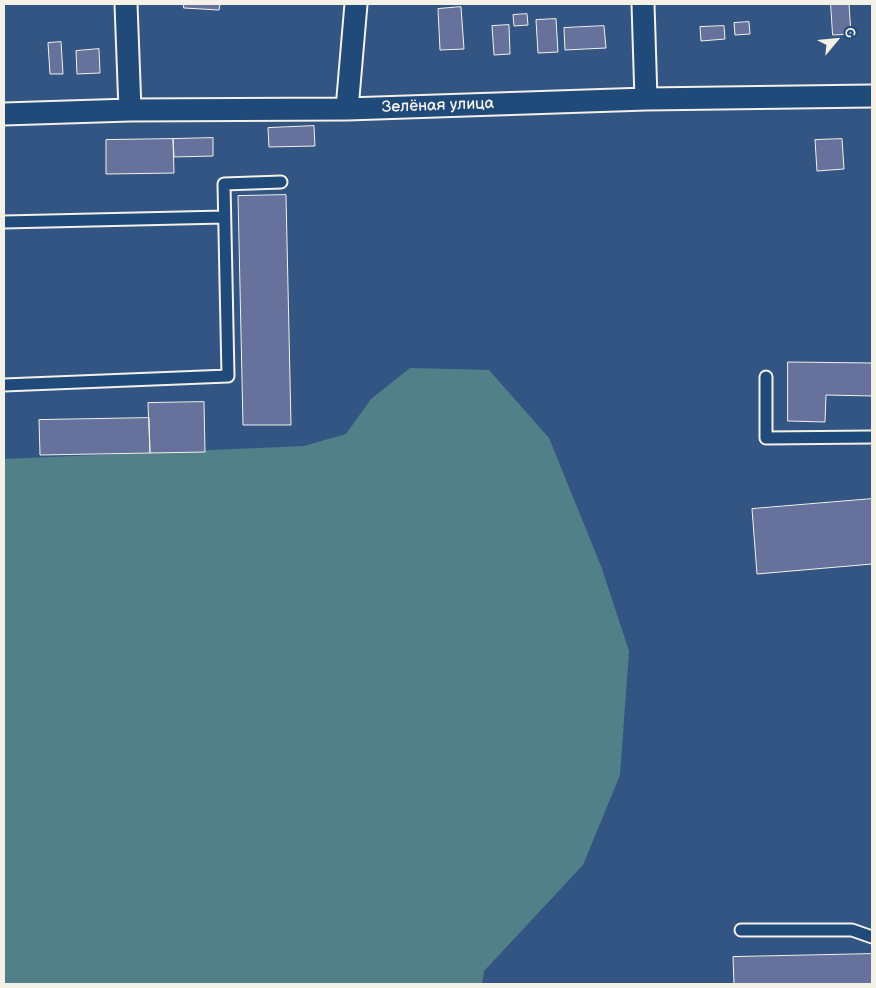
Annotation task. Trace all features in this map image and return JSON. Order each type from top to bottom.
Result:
[{"type":"street","points":[[126,4],[130,110]]},
{"type":"street","points":[[347,109],[356,4]]},
{"type":"street","points":[[643,4],[646,99]]},
{"type":"street","name":"Зелёная улица","points":[[4,114],[130,110],[347,109],[646,99],[872,96]]},
{"type":"lane","points":[[4,385],[228,376],[224,184],[281,182]]},
{"type":"lane","points":[[4,222],[224,217]]},
{"type":"lane","points":[[766,377],[766,438],[872,437]]},
{"type":"lane","points":[[741,930],[852,930],[872,937]]},
{"type":"green space","points":[[410,368],[489,370],[549,438],[601,566],[629,651],[620,775],[583,865],[484,971],[482,984],[4,984],[4,459],[304,446],[346,434],[371,399]]},
{"type":"building","points":[[184,4],[220,4],[219,10],[184,8]]},
{"type":"building","points":[[831,4],[849,4],[851,34],[833,35]]},
{"type":"building","points":[[461,7],[464,49],[440,50],[438,9]]},
{"type":"building","points":[[527,14],[528,25],[514,26],[513,15]]},
{"type":"building","points":[[556,19],[558,52],[538,53],[536,20]]},
{"type":"building","points":[[749,22],[750,34],[735,35],[734,23]]},
{"type":"building","points":[[509,25],[510,54],[494,55],[492,26]]},
{"type":"building","points":[[604,26],[606,48],[565,50],[564,28]]},
{"type":"building","points":[[724,26],[725,39],[701,41],[700,27]]},
{"type":"building","points":[[61,42],[63,74],[50,74],[48,43]]},
{"type":"building","points":[[99,49],[100,73],[77,74],[76,51]]},
{"type":"building","points":[[314,126],[315,146],[269,147],[268,128]]},
{"type":"building","points":[[213,138],[213,156],[174,157],[173,139]]},
{"type":"building","points":[[173,139],[174,173],[106,174],[106,140]]},
{"type":"building","points":[[842,139],[844,169],[817,171],[815,140]]},
{"type":"building","points":[[286,195],[291,425],[243,425],[238,196]]},
{"type":"building","points":[[788,362],[872,363],[872,396],[826,395],[825,422],[788,421]]},
{"type":"building","points":[[204,402],[205,452],[150,453],[148,403]]},
{"type":"building","points":[[149,418],[150,453],[40,455],[39,420]]},
{"type":"building","points":[[872,499],[872,564],[757,574],[752,509]]},
{"type":"building","points":[[872,954],[872,984],[734,984],[733,957]]}]
